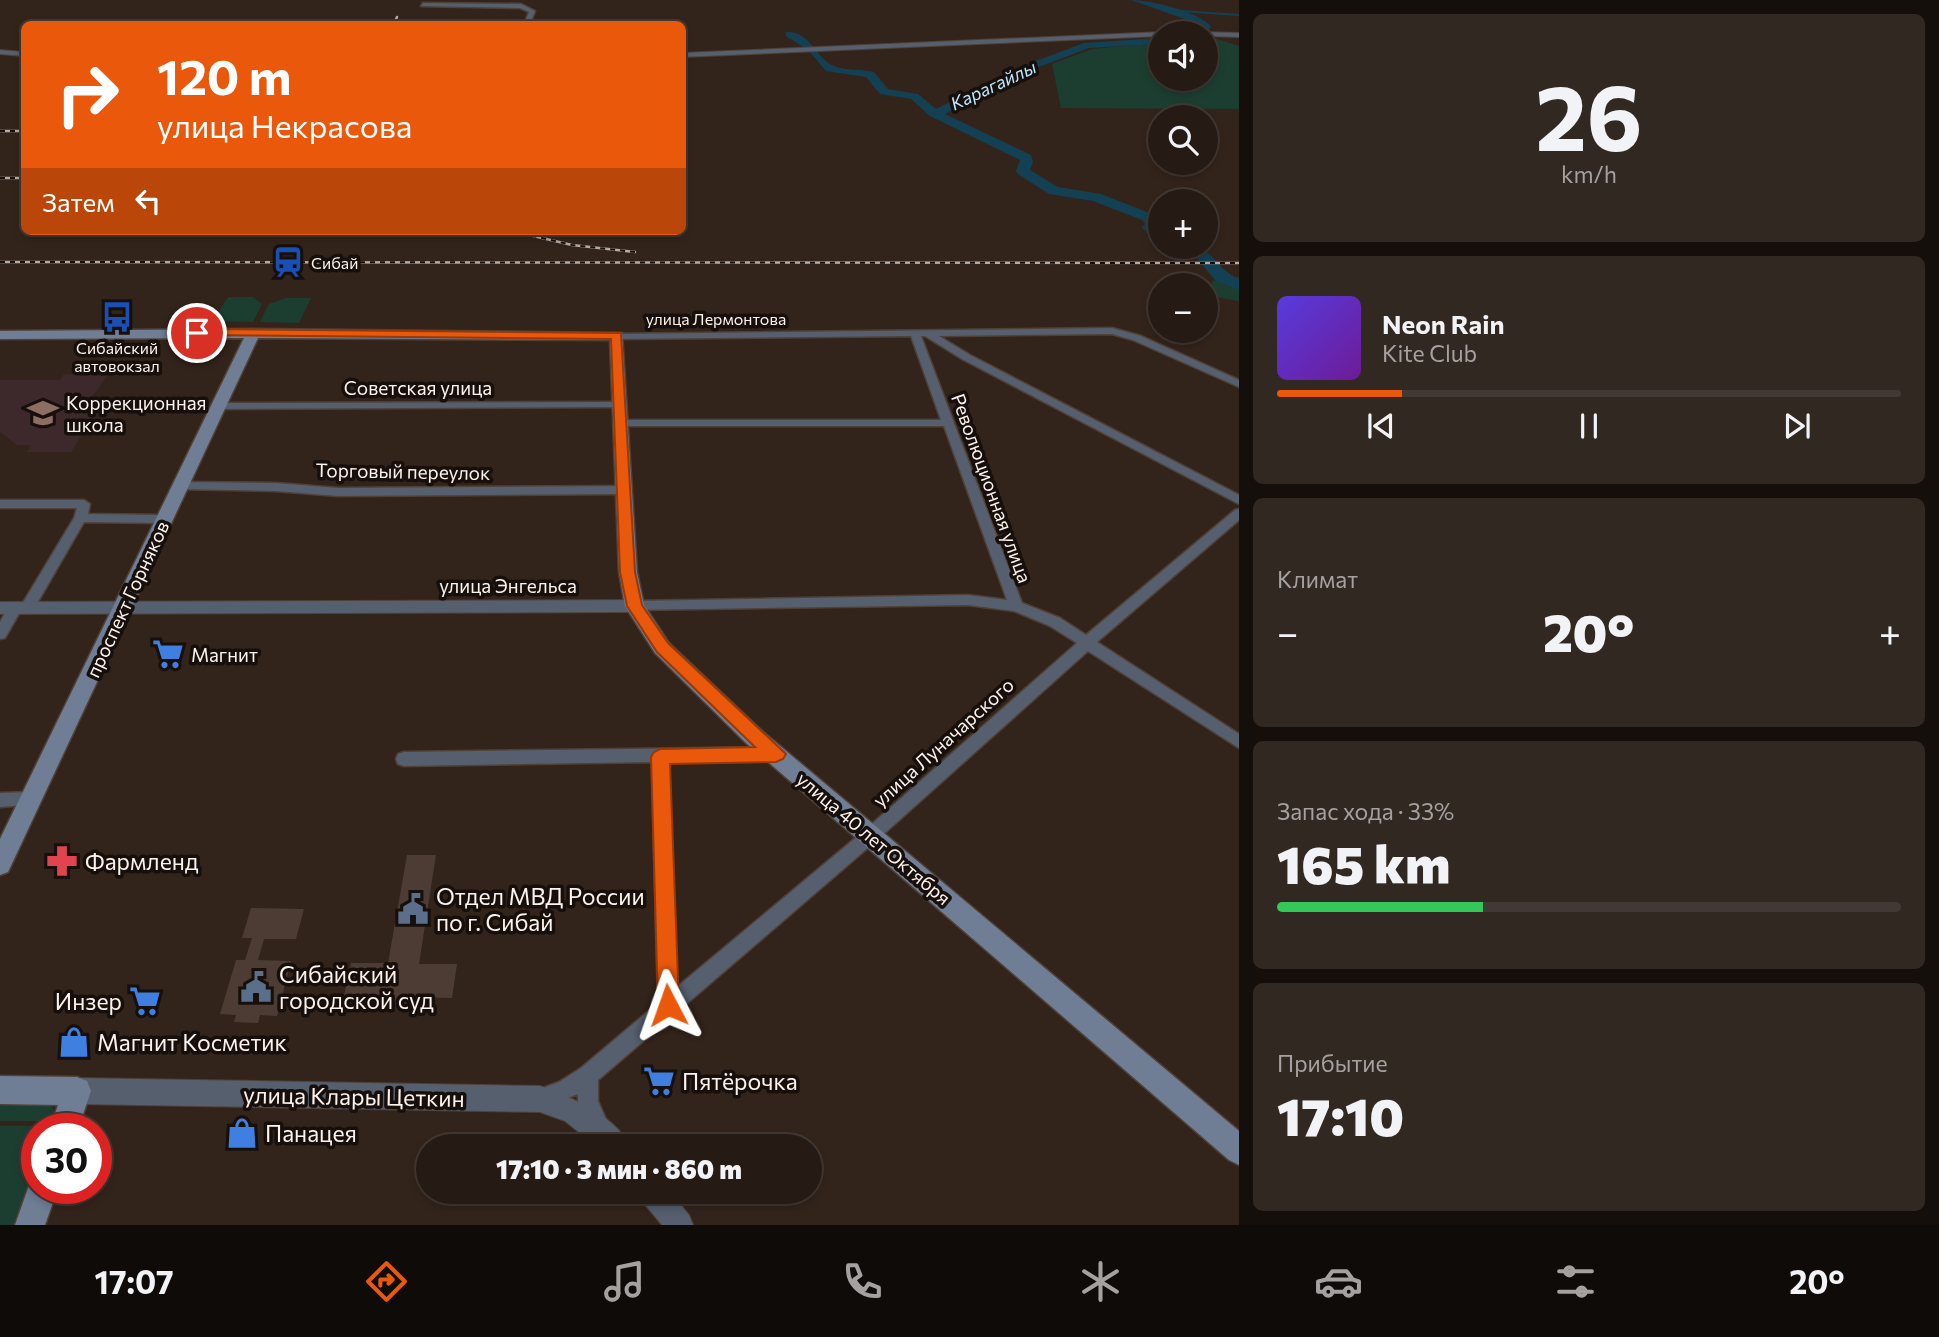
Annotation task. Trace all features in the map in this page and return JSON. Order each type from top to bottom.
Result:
[{"type":"main road","name":"улица Лермонтова","points":[[0,335],[253,333],[617,336]]},
{"type":"main road","name":"проспект Горняков","points":[[0,864],[253,333]]},
{"type":"main road","name":"улица 40 лет Октября","points":[[617,336],[628,572],[635,606],[662,648],[753,736],[1239,1150]]},
{"type":"main road","points":[[0,1090],[77,1091],[69,1113]]},
{"type":"main road","points":[[30,1225],[37,1204]]},
{"type":"street","points":[[423,5],[521,6],[532,11],[528,21]]},
{"type":"street","points":[[1218,34],[1239,35]]},
{"type":"street","points":[[686,55],[1148,35]]},
{"type":"street","points":[[0,52],[21,54]]},
{"type":"street","name":"улица Лермонтова","points":[[617,336],[1112,331],[1138,338],[1239,384]]},
{"type":"street","points":[[921,334],[1239,500]]},
{"type":"street","name":"Революционная улица","points":[[921,334],[947,423],[1016,606],[1055,622],[1239,742]]},
{"type":"street","name":"Советская улица","points":[[218,406],[947,423]]},
{"type":"street","name":"Торговый переулок","points":[[180,486],[302,488],[338,492],[625,490]]},
{"type":"street","points":[[0,504],[84,504],[80,518],[14,608],[0,634]]},
{"type":"street","name":"улица Луначарского","points":[[540,1099],[565,1090],[588,1075],[871,835],[1087,643],[1239,513]]},
{"type":"street","points":[[80,518],[164,519]]},
{"type":"street","name":"улица Энгельса","points":[[14,608],[635,606],[968,600],[1016,606]]},
{"type":"street","points":[[404,760],[776,754]]},
{"type":"street","points":[[660,757],[668,1005]]},
{"type":"street","points":[[0,800],[31,799]]},
{"type":"street","points":[[588,1075],[588,1101],[606,1134]]},
{"type":"street","name":"улица Клары Цеткин","points":[[77,1091],[540,1099],[573,1111],[603,1134]]},
{"type":"street","points":[[662,1204],[679,1225]]},
{"type":"shaded area","name":"Коррекционная школа","points":[[64,374],[107,376],[81,412],[95,413],[71,452],[27,452],[31,445],[17,445],[0,432],[0,380],[60,380]]},
{"type":"green space","points":[[1218,39],[1239,46],[1239,109],[1218,109],[1218,105],[1148,105],[1148,108],[1061,108],[1052,64],[1092,49],[1148,44],[1148,91],[1218,91]]},
{"type":"green space","points":[[1239,277],[1239,301],[1218,297],[1218,280]]},
{"type":"green space","points":[[228,297],[253,297],[262,304],[253,322],[213,321]]},
{"type":"green space","points":[[286,298],[311,298],[299,323],[260,322],[269,304]]},
{"type":"green space","points":[[0,1102],[48,1103],[55,1112],[21,1113],[21,1121],[0,1121]]},
{"type":"green space","points":[[0,1126],[21,1126],[22,1204],[14,1225],[0,1225]]},
{"type":"building","name":"Отдел МВД России по г. Сибай","points":[[407,855],[436,855],[419,964],[457,964],[452,998],[409,997],[408,1005],[388,1005],[389,997],[344,996],[351,963],[388,963]]},
{"type":"building","name":"Сибайский городской суд","points":[[251,908],[304,909],[296,939],[264,939],[258,960],[291,961],[277,1016],[260,1015],[258,1023],[234,1022],[236,1015],[220,1014],[236,960],[245,960],[252,938],[242,938]]},
{"type":"waterway","name":"Карагайлы","points":[[1136,0],[1200,21]]},
{"type":"waterway","points":[[1167,10],[1239,15]]},
{"type":"waterway","points":[[790,34],[810,47]]},
{"type":"waterway","name":"Карагайлы","points":[[934,113],[951,108],[1024,69],[1088,45],[1148,42]]},
{"type":"waterway","points":[[812,51],[830,69],[870,74],[884,92],[914,96],[934,113]]},
{"type":"waterway","name":"Карагайлы","points":[[934,113],[1026,158],[1023,171],[1054,191],[1096,197],[1148,218]]},
{"type":"waterway","name":"Карагайлы","points":[[1205,259],[1220,277],[1239,285]]},
{"type":"railway","points":[[395,21],[397,17]]},
{"type":"railway","points":[[0,131],[21,131]]},
{"type":"railway","points":[[0,178],[21,178]]},
{"type":"railway","points":[[529,235],[572,245],[635,252]]},
{"type":"railway","points":[[0,262],[1239,263]]},
{"type":"place","name":"Сибай","points":[[288,262]]},
{"type":"place","name":"Сибайский автовокзал","points":[[117,317]]},
{"type":"place","name":"Коррекционная школа","points":[[43,413]]},
{"type":"place","name":"Магнит","points":[[168,654]]},
{"type":"place","name":"Фармленд","points":[[62,861]]},
{"type":"place","name":"Отдел МВД России по г. Сибай","points":[[413,909]]},
{"type":"place","name":"Сибайский городской суд","points":[[256,987]]},
{"type":"place","name":"Инзер","points":[[145,1001]]},
{"type":"place","name":"Магнит Косметик","points":[[74,1042]]},
{"type":"place","name":"Пятёрочка","points":[[659,1081]]},
{"type":"place","name":"Панацея","points":[[242,1133]]},
{"type":"route","points":[[197,333],[617,336],[628,572],[635,606],[662,648],[753,736],[776,754],[660,757],[668,1005]]}]
